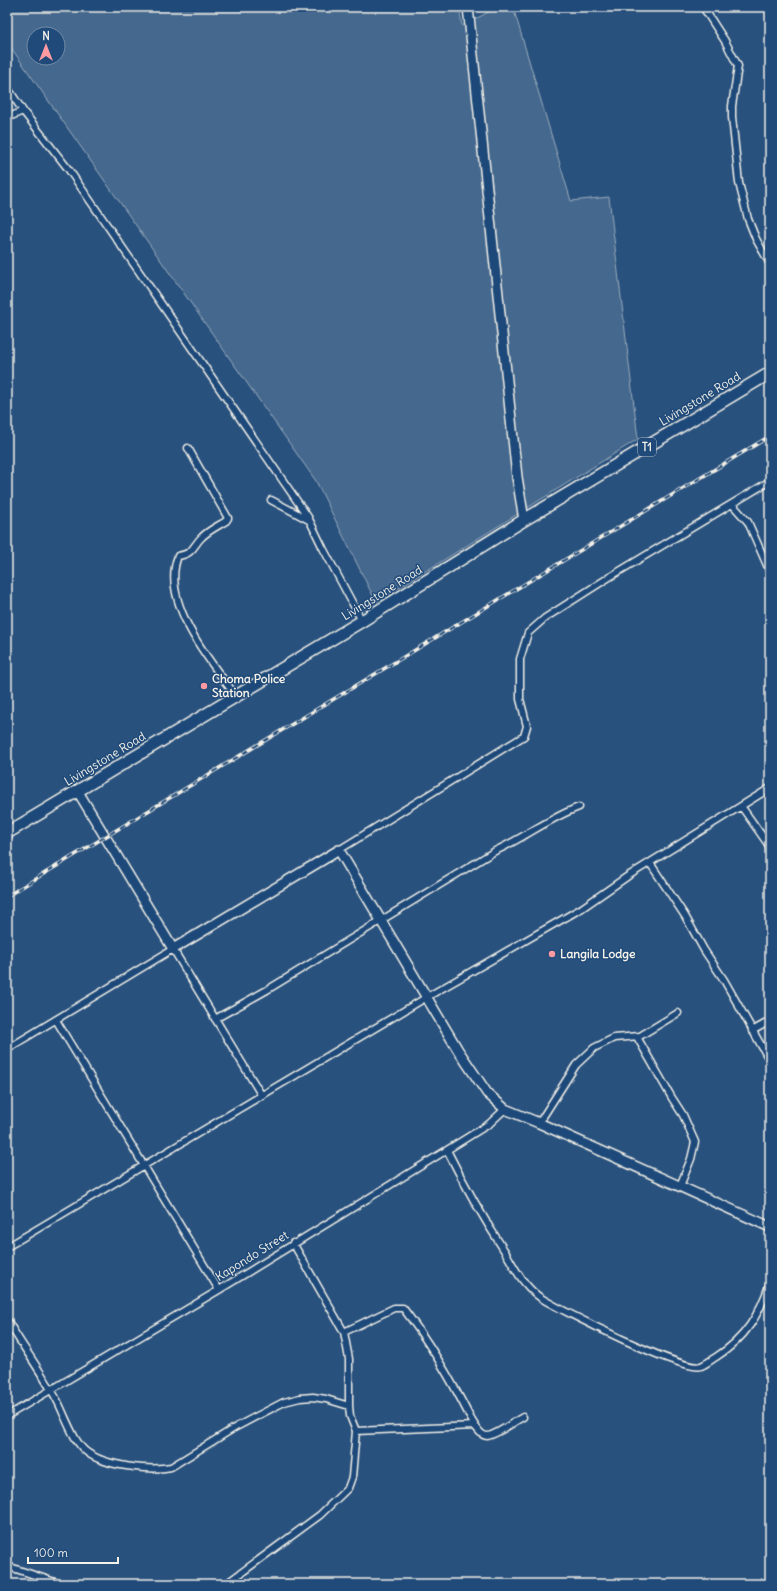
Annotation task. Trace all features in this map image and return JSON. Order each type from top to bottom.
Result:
[{"type":"highway","name":"Livingstone Road","points":[[7,833],[362,621],[524,520],[770,372]]},
{"type":"street","points":[[468,7],[517,477],[524,520]]},
{"type":"street","points":[[703,7],[725,41],[738,66],[732,106],[732,117],[739,183],[748,219],[756,239],[770,264]]},
{"type":"street","points":[[7,87],[23,111],[69,170],[309,520],[362,621]]},
{"type":"street","points":[[7,118],[23,111]]},
{"type":"street","points":[[188,448],[228,518],[226,522],[201,537],[195,547],[184,555],[178,556],[175,563],[175,588],[179,604],[189,626],[203,650],[236,696]]},
{"type":"street","points":[[7,1049],[339,850],[524,736],[528,726],[520,698],[520,659],[528,633],[546,618],[602,582],[770,481]]},
{"type":"street","points":[[271,500],[309,520]]},
{"type":"street","points":[[732,504],[748,522],[767,556],[770,572]]},
{"type":"street","points":[[7,1247],[427,997],[582,908],[628,876],[770,788]]},
{"type":"street","points":[[78,790],[262,1096]]},
{"type":"street","points":[[741,806],[770,847]]},
{"type":"street","points":[[215,1019],[267,990],[495,851],[511,844],[568,811],[579,807]]},
{"type":"street","points":[[339,850],[458,1050],[487,1093],[505,1109],[539,1122],[770,1227]]},
{"type":"street","points":[[650,863],[685,916],[704,950],[724,980],[747,1018],[752,1031],[770,1061]]},
{"type":"street","points":[[539,1122],[576,1065],[594,1048],[614,1038],[637,1037],[678,1013]]},
{"type":"street","points":[[56,1020],[219,1290]]},
{"type":"street","points":[[752,1031],[770,1021]]},
{"type":"street","points":[[637,1037],[683,1115],[696,1142],[680,1186]]},
{"type":"street","name":"Kapondo Street","points":[[7,1416],[219,1290],[293,1243],[447,1150],[489,1124],[505,1109]]},
{"type":"street","points":[[447,1150],[459,1174],[496,1237],[525,1283],[539,1297],[606,1331],[672,1360],[694,1367],[700,1366],[726,1351],[739,1340],[751,1326],[770,1283]]},
{"type":"street","points":[[226,1584],[320,1515],[348,1488],[352,1476],[356,1431],[350,1416],[349,1359],[344,1332],[293,1243]]},
{"type":"street","points":[[344,1332],[394,1308],[403,1308],[463,1402],[475,1426],[483,1435],[489,1436],[523,1417]]},
{"type":"street","points":[[7,1320],[51,1390],[81,1447],[87,1453],[104,1460],[145,1469],[159,1470],[171,1467],[236,1427],[284,1402],[300,1398],[313,1397],[326,1399],[349,1406]]},
{"type":"street","points":[[356,1431],[475,1426]]},
{"type":"street","points":[[7,1566],[61,1584]]},
{"type":"shaded area","points":[[7,7],[459,7],[462,26],[498,7],[513,7],[571,201],[609,197],[638,439],[376,602],[316,481],[7,42]]},
{"type":"railway","points":[[7,896],[770,436]]},
{"type":"place","name":"Choma Police Station","points":[[204,686]]},
{"type":"place","name":"Langila Lodge","points":[[552,954]]}]
